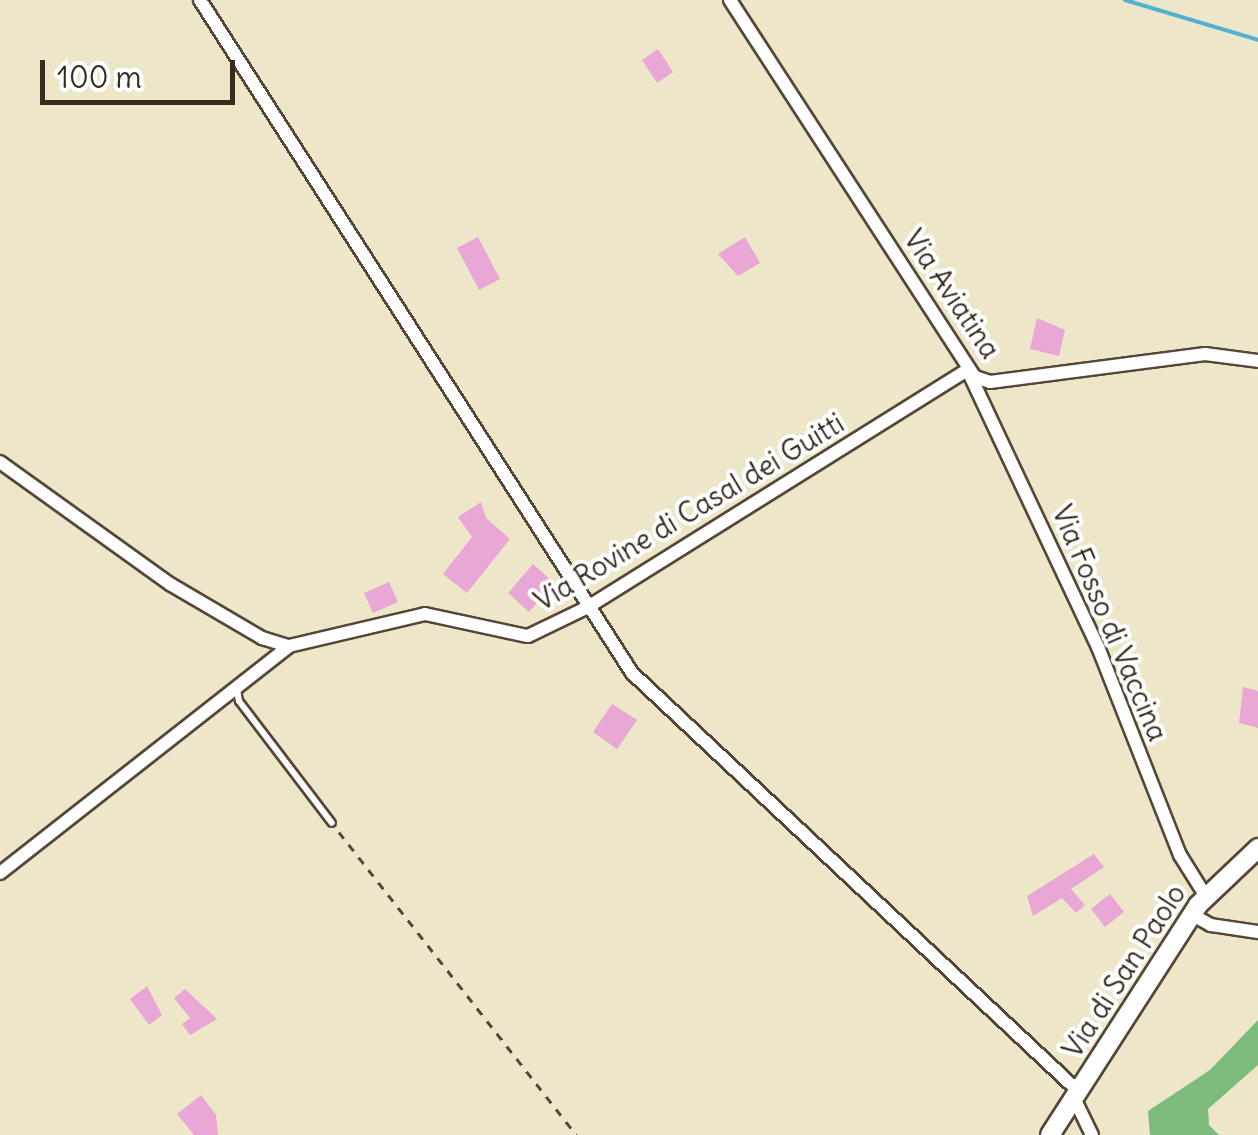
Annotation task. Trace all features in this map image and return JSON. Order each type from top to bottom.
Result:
[{"type":"street","points":[[200,0],[588,607],[655,700],[1076,1095],[1092,1135]]},
{"type":"street","name":"Via Aviatina","points":[[730,0],[968,370],[990,382],[1205,354],[1258,361]]},
{"type":"street","name":"Via Rovine di Casal dei Guitti","points":[[289,646],[414,615],[528,636],[588,607],[968,370]]},
{"type":"street","name":"Via Fosso di Vaccina","points":[[968,370],[1098,646],[1180,855],[1206,895]]},
{"type":"street","points":[[0,462],[170,584],[254,634],[289,646]]},
{"type":"street","points":[[0,872],[289,646]]},
{"type":"street","name":"Via di San Paolo","points":[[1050,1135],[1192,914],[1206,895],[1258,848]]},
{"type":"street","points":[[1192,914],[1211,925],[1258,932]]},
{"type":"lane","points":[[236,688],[239,701],[332,823]]},
{"type":"path","points":[[332,823],[577,1135]]},
{"type":"green space","points":[[1258,1020],[1258,1065],[1208,1109],[1209,1125],[1219,1135],[1150,1135],[1148,1111],[1210,1070]]},
{"type":"building","points":[[658,49],[673,72],[657,83],[642,60]]},
{"type":"building","points":[[478,237],[500,279],[479,290],[457,248]]},
{"type":"building","points":[[745,237],[760,263],[738,276],[718,254]]},
{"type":"building","points":[[1037,318],[1065,330],[1059,356],[1030,349]]},
{"type":"building","points":[[481,502],[486,518],[510,539],[467,593],[443,574],[472,537],[458,517]]},
{"type":"building","points":[[533,564],[554,583],[529,612],[508,593]]},
{"type":"building","points":[[389,582],[398,602],[373,613],[364,593]]},
{"type":"building","points":[[1243,687],[1258,691],[1258,728],[1239,723]]},
{"type":"building","points":[[612,704],[637,720],[617,749],[593,732]]},
{"type":"building","points":[[1094,854],[1104,867],[1071,889],[1085,905],[1076,913],[1062,898],[1033,916],[1027,896]]},
{"type":"building","points":[[1110,894],[1124,912],[1105,927],[1091,909]]},
{"type":"building","points":[[147,986],[162,1015],[149,1025],[130,999]]},
{"type":"building","points":[[185,989],[217,1019],[190,1035],[182,1024],[190,1018],[174,998]]},
{"type":"building","points":[[201,1095],[216,1115],[218,1135],[194,1135],[177,1114]]},
{"type":"waterway","points":[[1125,0],[1258,40]]}]
